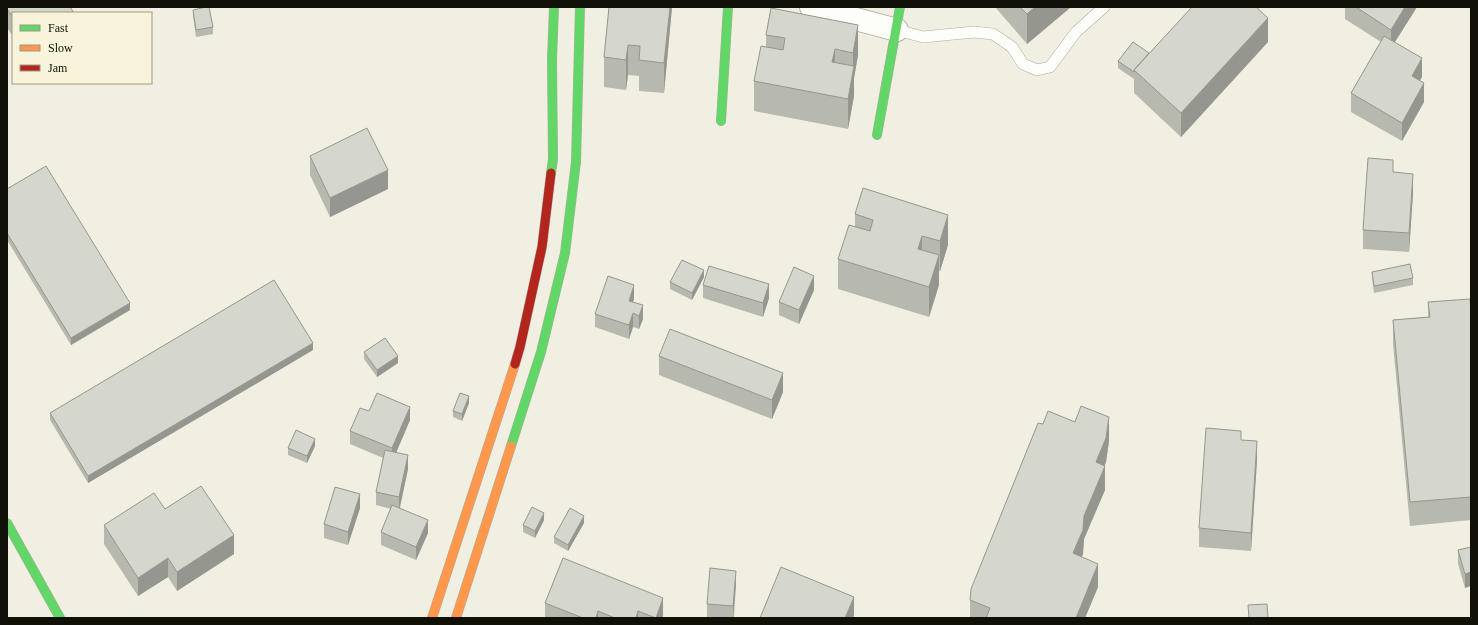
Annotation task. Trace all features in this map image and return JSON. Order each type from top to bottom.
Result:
[{"type":"main road","points":[[456,618],[482,539],[530,349],[553,159],[552,60],[554,7]]},
{"type":"main road","points":[[432,618],[564,254],[576,162],[580,7]]},
{"type":"main road","points":[[720,121],[728,7]]},
{"type":"main road","points":[[877,135],[900,7]]},
{"type":"main road","points":[[7,523],[60,618]]},
{"type":"street","points":[[811,7],[897,30]]},
{"type":"lane","points":[[897,30],[923,37],[974,32],[993,34],[1012,46],[1023,64],[1037,70],[1050,67],[1076,32],[1104,7]]},
{"type":"building","points":[[7,7],[70,7],[73,12],[12,12],[12,16]]},
{"type":"building","points":[[209,7],[213,27],[196,30],[193,10]]},
{"type":"building","points":[[609,7],[670,7],[664,63],[639,60],[640,46],[628,45],[626,60],[604,57]]},
{"type":"building","points":[[1020,7],[1035,7],[1027,14]]},
{"type":"building","points":[[1192,7],[1256,7],[1268,18],[1181,113],[1134,70]]},
{"type":"building","points":[[1356,7],[1405,7],[1391,30]]},
{"type":"building","points":[[771,8],[858,25],[853,53],[835,49],[832,62],[854,66],[848,99],[754,81],[761,46],[783,50],[785,38],[766,35]]},
{"type":"building","points":[[1384,36],[1422,58],[1412,76],[1424,83],[1402,123],[1351,93]]},
{"type":"building","points":[[1133,42],[1149,53],[1134,70],[1134,72],[1118,61]]},
{"type":"building","points":[[367,128],[388,170],[330,198],[310,156]]},
{"type":"building","points":[[1368,158],[1393,160],[1393,172],[1413,174],[1409,233],[1363,230]]},
{"type":"building","points":[[46,166],[130,303],[71,338],[7,233],[7,189]]},
{"type":"building","points":[[863,188],[948,215],[940,241],[922,236],[918,249],[939,255],[929,287],[838,259],[849,225],[870,231],[873,220],[855,214]]},
{"type":"building","points":[[682,260],[704,270],[692,293],[670,282]]},
{"type":"building","points":[[1410,264],[1413,278],[1374,286],[1372,272]]},
{"type":"building","points":[[709,266],[769,284],[763,303],[703,285]]},
{"type":"building","points":[[794,267],[814,276],[799,310],[779,302]]},
{"type":"building","points":[[608,276],[634,285],[629,301],[643,305],[639,316],[633,313],[629,325],[595,314]]},
{"type":"building","points":[[274,280],[313,343],[88,476],[50,413]]},
{"type":"building","points":[[1470,299],[1471,497],[1410,502],[1393,320],[1430,317],[1428,302]]},
{"type":"building","points":[[670,329],[783,373],[772,400],[659,356]]},
{"type":"building","points":[[385,338],[398,356],[377,370],[364,352]]},
{"type":"building","points":[[377,393],[410,407],[392,448],[350,431],[360,408],[369,411]]},
{"type":"building","points":[[460,393],[469,396],[462,414],[453,411]]},
{"type":"building","points":[[1081,406],[1109,417],[1106,438],[1096,462],[1105,466],[1084,516],[1083,530],[1073,553],[1098,564],[1076,618],[986,618],[990,608],[970,600],[971,589],[1038,423],[1043,424],[1048,411],[1075,422]]},
{"type":"building","points":[[1206,428],[1241,431],[1241,440],[1257,441],[1251,533],[1199,528]]},
{"type":"building","points":[[296,430],[315,439],[307,456],[288,448]]},
{"type":"building","points":[[385,450],[408,455],[399,497],[376,492]]},
{"type":"building","points":[[201,486],[234,535],[177,572],[168,558],[138,578],[104,525],[154,493],[165,509]]},
{"type":"building","points":[[335,487],[360,494],[348,532],[324,524]]},
{"type":"building","points":[[392,505],[428,520],[416,547],[381,532]]},
{"type":"building","points":[[532,507],[544,513],[535,531],[523,525]]},
{"type":"building","points":[[570,508],[584,516],[568,545],[554,537]]},
{"type":"building","points":[[1471,547],[1471,572],[1465,574],[1458,550]]},
{"type":"building","points":[[563,558],[663,598],[656,618],[638,611],[636,618],[615,618],[598,611],[596,618],[583,618],[545,603]]},
{"type":"building","points":[[781,567],[854,597],[845,618],[760,618]]},
{"type":"building","points":[[710,568],[736,571],[733,606],[707,604]]},
{"type":"building","points":[[1267,604],[1268,618],[1249,618],[1248,605]]},
{"type":"traffic: fast","points":[[551,173],[553,159],[552,60],[554,7]]},
{"type":"traffic: fast","points":[[511,446],[541,352],[565,253],[576,162],[580,7]]},
{"type":"traffic: fast","points":[[721,121],[728,7]]},
{"type":"traffic: fast","points":[[877,135],[900,7]]},
{"type":"traffic: fast","points":[[7,523],[60,618]]},
{"type":"traffic: slow","points":[[432,618],[515,364]]},
{"type":"traffic: slow","points":[[456,618],[511,446]]},
{"type":"traffic: jam","points":[[515,364],[542,247],[551,173]]}]
